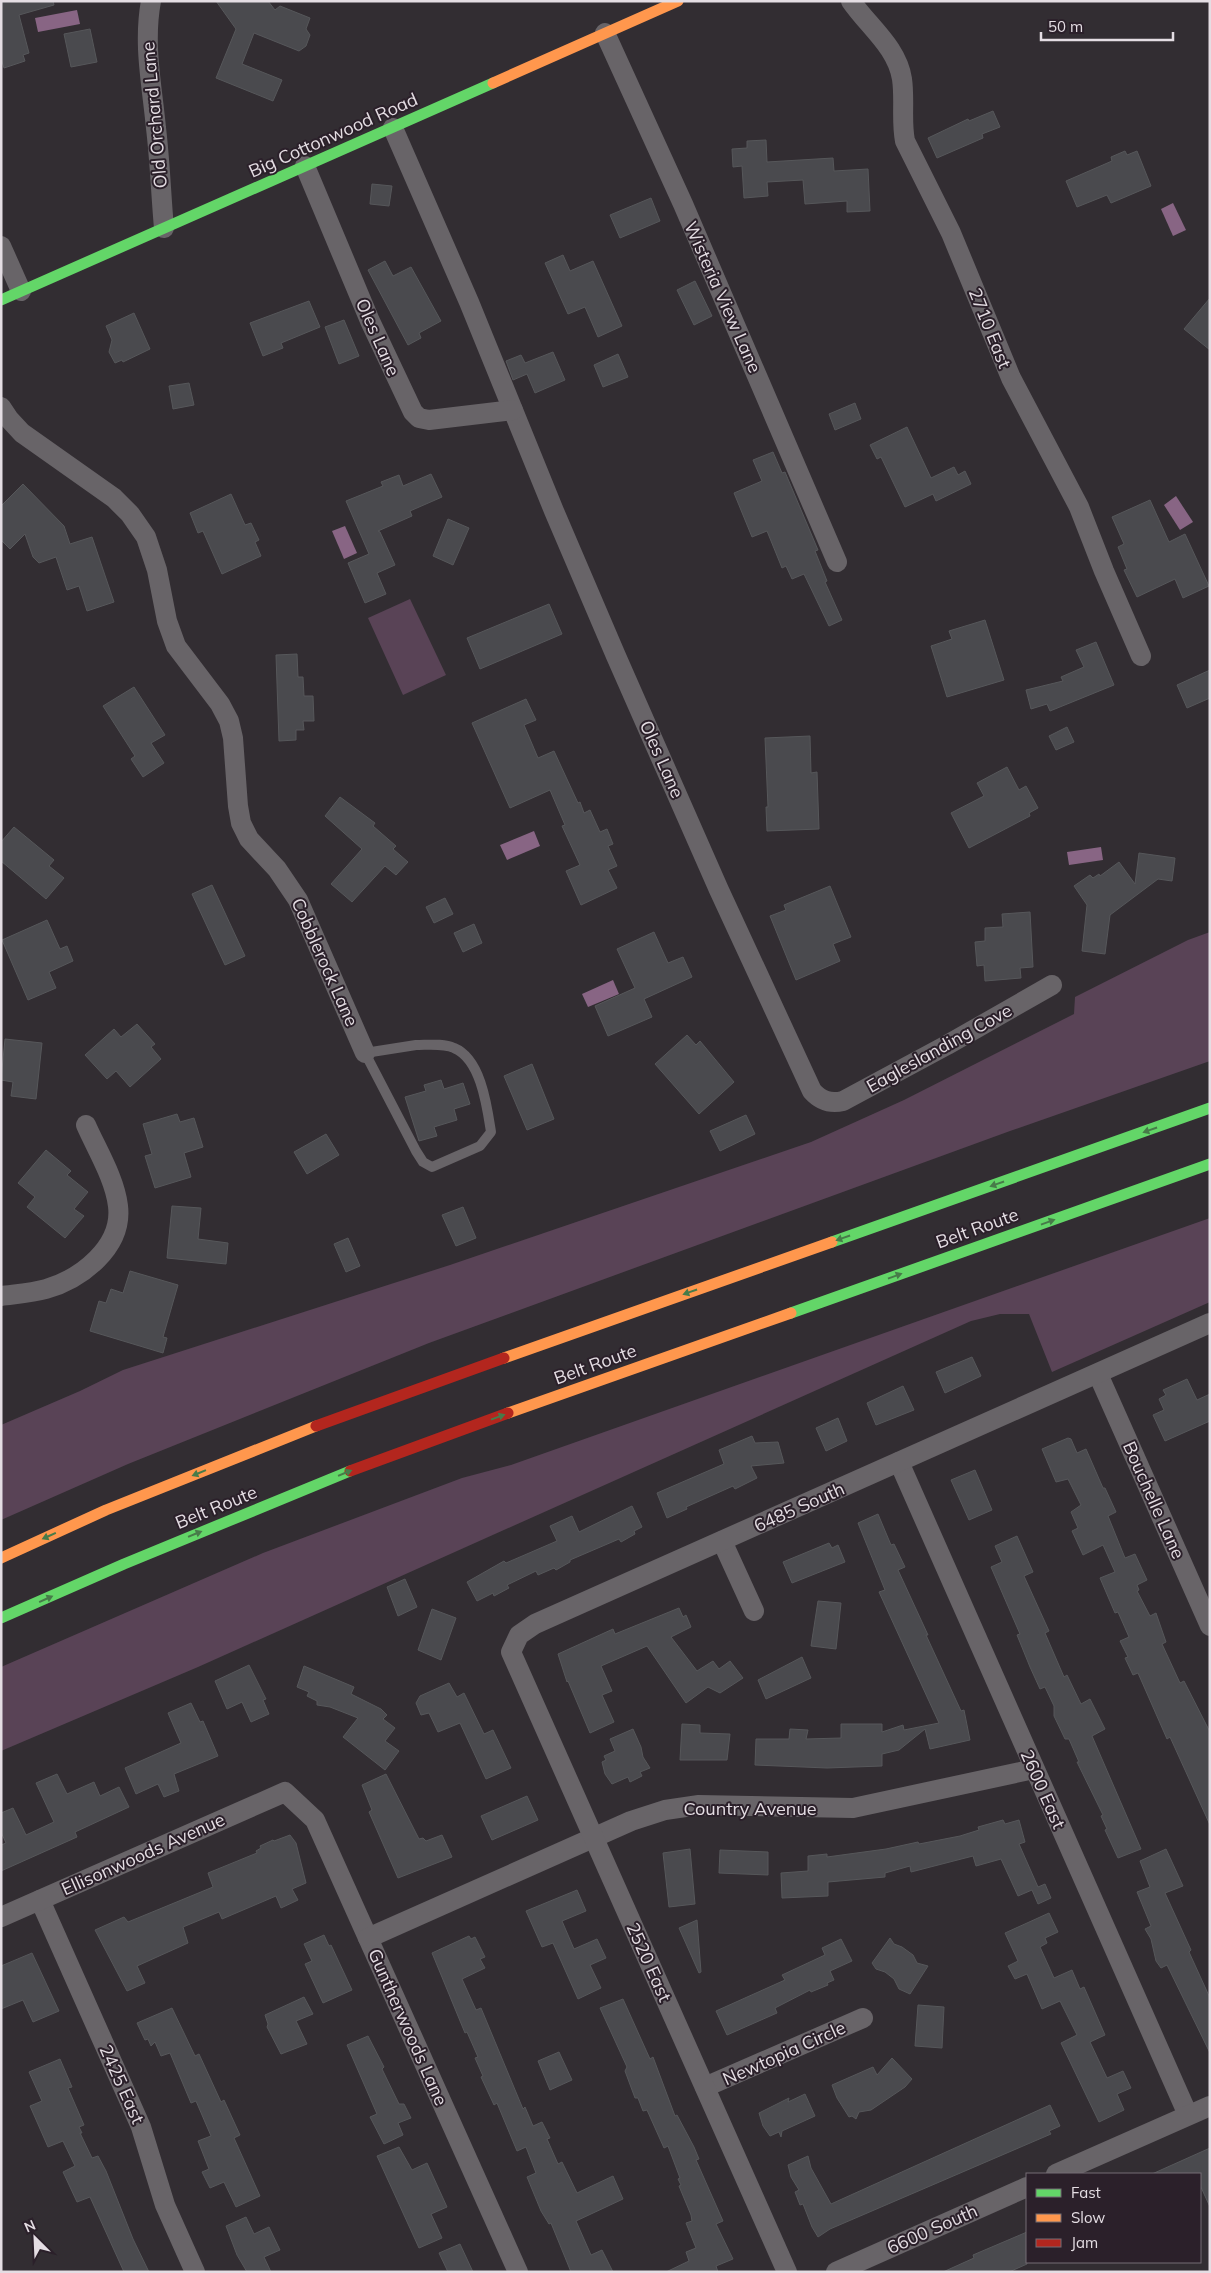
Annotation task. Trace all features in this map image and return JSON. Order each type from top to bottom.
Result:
[{"type":"main road","name":"Big Cottonwood Road","points":[[1,300],[678,1]]},
{"type":"main road","name":"Belt Route","points":[[1,1558],[106,1510],[351,1412],[1196,1114],[1210,1107]]},
{"type":"main road","name":"Belt Route","points":[[1,1618],[124,1564],[368,1463],[1210,1164]]},
{"type":"street","name":"Old Orchard Lane","points":[[151,1],[147,24],[148,49],[157,129],[164,228]]},
{"type":"street","name":"2710 East","points":[[851,1],[895,57],[902,80],[905,141],[951,233],[1011,378],[1079,507],[1104,571],[1141,656]]},
{"type":"street","name":"Wisteria View Lane","points":[[605,34],[683,204],[837,562]]},
{"type":"street","name":"Oles Lane","points":[[393,128],[472,310],[577,566],[719,890],[808,1084],[817,1096],[824,1101]]},
{"type":"street","name":"Oles Lane","points":[[306,166],[370,321],[413,412],[420,418],[429,420],[513,410]]},
{"type":"street","points":[[1,246],[21,291]]},
{"type":"street","name":"Cobblerock Lane","points":[[1,407],[22,433],[114,498],[130,514],[146,537],[158,570],[168,621],[176,646],[220,704],[229,721],[234,738],[238,806],[241,823],[249,839],[277,869],[298,900],[365,1053]]},
{"type":"street","name":"Eagleslanding Cove","points":[[824,1101],[843,1100],[947,1045],[1052,985]]},
{"type":"street","points":[[1,1296],[46,1289],[72,1278],[94,1263],[111,1240],[118,1218],[117,1198],[86,1125]]},
{"type":"street","name":"6485 South","points":[[511,1652],[519,1635],[534,1624],[1210,1323]]},
{"type":"street","name":"Bouchelle Lane","points":[[1098,1374],[1207,1613]]},
{"type":"street","name":"2600 East","points":[[899,1462],[1188,2115]]},
{"type":"street","points":[[722,1541],[754,1611]]},
{"type":"street","name":"2520 East","points":[[511,1652],[787,2272]]},
{"type":"street","name":"Country Avenue","points":[[368,1938],[631,1821],[665,1810],[699,1805],[814,1809],[853,1808],[1034,1769]]},
{"type":"street","name":"Ellisonwoods Avenue","points":[[1,1917],[285,1792]]},
{"type":"street","name":"Guntherwoods Lane","points":[[285,1792],[315,1820],[518,2272]]},
{"type":"street","name":"2425 East","points":[[40,1900],[141,2127],[165,2205],[195,2272]]},
{"type":"street","name":"Newtopia Circle","points":[[705,2087],[863,2018]]},
{"type":"street","points":[[1058,2173],[1210,2106]]},
{"type":"street","name":"6600 South","points":[[836,2272],[1026,2187]]},
{"type":"lane","points":[[416,1045],[453,1047],[468,1057],[476,1069],[491,1132],[480,1146],[449,1161],[432,1167],[423,1162],[365,1053],[416,1045]]},
{"type":"shaded area","points":[[77,10],[80,24],[38,32],[35,18]]},
{"type":"shaded area","points":[[1173,203],[1186,230],[1173,236],[1161,209]]},
{"type":"shaded area","points":[[1176,496],[1193,522],[1180,530],[1164,505]]},
{"type":"shaded area","points":[[345,526],[357,553],[344,559],[332,531]]},
{"type":"shaded area","points":[[410,599],[446,675],[403,695],[368,618]]},
{"type":"shaded area","points":[[534,831],[540,846],[507,860],[500,845]]},
{"type":"shaded area","points":[[1101,847],[1103,860],[1069,865],[1067,852]]},
{"type":"shaded area","points":[[1210,932],[1210,1061],[1010,1131],[429,1343],[128,1464],[1,1520],[1,1425],[123,1370],[450,1265],[811,1142],[904,1100],[1074,1014],[1075,997],[1188,940]]},
{"type":"shaded area","points":[[613,980],[619,994],[588,1007],[582,994]]},
{"type":"shaded area","points":[[1210,1218],[1210,1302],[1052,1372],[1029,1314],[1000,1314],[971,1321],[198,1667],[1,1751],[1,1667],[263,1553],[462,1478],[511,1465]]},
{"type":"building","points":[[1,1],[53,1],[54,5],[19,15],[29,53],[23,55],[25,61],[4,68],[1,58]]},
{"type":"building","points":[[216,1],[268,1],[275,10],[280,6],[310,18],[306,29],[310,35],[306,46],[299,51],[254,33],[242,64],[282,80],[273,101],[216,78],[236,29]]},
{"type":"building","points":[[90,29],[97,62],[71,67],[64,34]]},
{"type":"building","points":[[993,111],[1000,127],[982,134],[983,138],[937,158],[928,138],[968,119],[969,121]]},
{"type":"building","points":[[766,140],[767,162],[833,158],[834,171],[868,169],[870,211],[847,212],[847,201],[805,204],[803,180],[767,182],[768,196],[744,198],[742,166],[733,167],[732,149],[747,148],[747,141]]},
{"type":"building","points":[[1125,151],[1127,155],[1137,151],[1151,186],[1111,203],[1107,195],[1077,207],[1066,181],[1112,161],[1111,157]]},
{"type":"building","points":[[372,184],[392,186],[389,206],[370,204]]},
{"type":"building","points":[[651,198],[660,221],[620,238],[610,215]]},
{"type":"building","points":[[563,255],[570,271],[593,261],[622,326],[598,337],[585,307],[568,314],[545,263]]},
{"type":"building","points":[[385,261],[393,276],[411,267],[441,321],[419,333],[421,338],[408,345],[368,270]]},
{"type":"building","points":[[695,281],[712,316],[694,325],[677,290]]},
{"type":"building","points":[[1210,298],[1210,350],[1184,329]]},
{"type":"building","points":[[309,301],[320,327],[281,343],[283,348],[263,356],[250,323]]},
{"type":"building","points":[[134,313],[150,349],[123,362],[122,360],[115,363],[109,352],[112,340],[106,326]]},
{"type":"building","points":[[344,320],[359,356],[339,364],[325,327]]},
{"type":"building","points":[[553,352],[565,380],[535,393],[527,374],[513,380],[506,361],[521,355],[525,363]]},
{"type":"building","points":[[618,354],[628,377],[603,387],[594,365]]},
{"type":"building","points":[[189,383],[194,405],[173,409],[169,386]]},
{"type":"building","points":[[855,403],[861,419],[835,430],[829,414]]},
{"type":"building","points":[[907,427],[931,478],[954,467],[958,475],[965,471],[971,484],[936,501],[933,494],[905,507],[881,457],[877,459],[870,445]]},
{"type":"building","points":[[773,452],[782,473],[785,472],[818,550],[815,551],[827,581],[825,582],[842,620],[829,626],[804,574],[792,579],[786,566],[782,568],[767,531],[752,537],[734,493],[762,481],[753,460]]},
{"type":"building","points":[[431,474],[442,497],[410,511],[412,516],[378,531],[395,565],[377,573],[386,594],[365,603],[348,563],[369,554],[346,501],[383,486],[381,482],[399,475],[403,486]]},
{"type":"building","points":[[23,484],[64,526],[70,544],[92,537],[114,602],[87,611],[79,586],[67,590],[56,557],[39,563],[33,557],[25,534],[10,549],[1,540],[1,506]]},
{"type":"building","points":[[231,494],[245,525],[251,523],[259,540],[255,542],[261,556],[222,574],[203,531],[198,533],[190,513]]},
{"type":"building","points":[[1150,500],[1169,542],[1185,534],[1209,586],[1183,598],[1175,579],[1137,597],[1124,570],[1127,569],[1118,547],[1124,544],[1112,517]]},
{"type":"building","points":[[448,519],[469,528],[453,565],[433,556]]},
{"type":"building","points":[[549,604],[562,634],[480,669],[467,638]]},
{"type":"building","points":[[985,620],[1004,680],[947,697],[931,646],[952,639],[949,631]]},
{"type":"building","points":[[1096,642],[1114,685],[1050,711],[1047,704],[1031,709],[1026,690],[1063,681],[1061,677],[1084,667],[1076,650]]},
{"type":"building","points":[[297,654],[298,677],[303,677],[304,696],[313,696],[314,721],[303,721],[304,730],[296,730],[296,740],[279,741],[276,655]]},
{"type":"building","points":[[1210,670],[1210,698],[1187,708],[1177,685]]},
{"type":"building","points":[[134,687],[165,735],[151,743],[164,763],[143,777],[131,759],[135,756],[103,706]]},
{"type":"building","points":[[526,699],[536,720],[524,725],[538,758],[554,751],[584,813],[590,810],[600,832],[607,829],[613,844],[608,846],[617,866],[608,870],[617,888],[581,905],[566,871],[580,865],[562,826],[565,825],[550,790],[510,808],[472,723]]},
{"type":"building","points":[[1067,727],[1074,742],[1056,750],[1049,736]]},
{"type":"building","points":[[810,736],[811,773],[817,772],[819,829],[767,831],[766,807],[768,807],[765,738]]},
{"type":"building","points":[[1007,767],[1019,790],[1026,786],[1038,808],[1029,813],[1030,816],[969,848],[951,813],[984,796],[977,783]]},
{"type":"building","points":[[340,797],[375,823],[373,826],[396,846],[393,849],[408,862],[396,875],[385,866],[352,902],[331,884],[362,849],[325,816]]},
{"type":"building","points":[[14,827],[54,860],[49,866],[64,878],[46,899],[1,861],[1,842]]},
{"type":"building","points":[[1139,853],[1175,858],[1172,881],[1158,879],[1110,915],[1105,954],[1082,951],[1087,905],[1074,886],[1090,875],[1093,878],[1099,874],[1100,876],[1119,862],[1135,884]]},
{"type":"building","points":[[212,885],[245,956],[225,965],[192,894]]},
{"type":"building","points":[[830,886],[851,937],[833,944],[840,961],[796,980],[770,916],[786,910],[784,905]]},
{"type":"building","points":[[445,898],[453,914],[434,923],[426,907]]},
{"type":"building","points":[[1030,912],[1033,967],[1020,968],[1021,978],[985,981],[984,965],[977,966],[975,942],[985,941],[985,928],[1003,927],[1002,914]]},
{"type":"building","points":[[47,920],[60,949],[67,946],[73,961],[49,972],[56,988],[28,1000],[2,940]]},
{"type":"building","points":[[474,924],[482,943],[463,952],[454,933]]},
{"type":"building","points":[[654,932],[668,963],[683,957],[692,977],[644,999],[652,1017],[608,1036],[595,1006],[635,988],[617,949]]},
{"type":"building","points":[[137,1024],[155,1044],[151,1047],[161,1059],[130,1087],[116,1071],[107,1079],[85,1055],[114,1029],[121,1037]]},
{"type":"building","points":[[687,1035],[696,1045],[700,1041],[734,1082],[699,1114],[655,1064]]},
{"type":"building","points":[[5,1039],[42,1043],[36,1099],[11,1096],[13,1082],[1,1080]]},
{"type":"building","points":[[532,1064],[554,1119],[527,1130],[504,1076]]},
{"type":"building","points":[[441,1080],[444,1089],[463,1083],[470,1104],[454,1109],[457,1120],[434,1127],[437,1136],[419,1141],[405,1097],[426,1091],[424,1085]]},
{"type":"building","points":[[177,1114],[180,1122],[194,1118],[203,1147],[184,1153],[191,1177],[155,1188],[145,1156],[152,1154],[143,1124]]},
{"type":"building","points":[[746,1115],[755,1134],[720,1151],[710,1131]]},
{"type":"building","points":[[326,1134],[339,1155],[307,1174],[294,1152]]},
{"type":"building","points":[[46,1150],[71,1171],[67,1175],[88,1192],[74,1209],[84,1216],[65,1238],[27,1207],[35,1197],[18,1183]]},
{"type":"building","points":[[172,1206],[201,1208],[198,1239],[228,1243],[226,1264],[167,1258]]},
{"type":"building","points":[[463,1207],[476,1238],[456,1246],[442,1215]]},
{"type":"building","points":[[348,1238],[360,1266],[346,1272],[334,1244]]},
{"type":"building","points":[[130,1271],[178,1285],[163,1337],[167,1338],[163,1353],[90,1331],[99,1301],[106,1303],[111,1289],[123,1293]]},
{"type":"building","points":[[972,1357],[981,1376],[945,1393],[936,1372]]},
{"type":"building","points":[[1187,1379],[1197,1400],[1210,1394],[1210,1421],[1165,1441],[1153,1415],[1164,1410],[1159,1399],[1166,1395],[1163,1390]]},
{"type":"building","points":[[903,1386],[914,1410],[876,1425],[867,1403]]},
{"type":"building","points":[[838,1418],[847,1441],[826,1451],[816,1428]]},
{"type":"building","points":[[752,1436],[755,1443],[778,1442],[784,1463],[751,1466],[757,1478],[735,1489],[733,1486],[686,1507],[687,1509],[667,1518],[657,1493],[724,1464],[719,1450]]},
{"type":"building","points":[[1068,1438],[1071,1439],[1077,1453],[1086,1449],[1103,1488],[1105,1488],[1116,1512],[1108,1516],[1125,1558],[1135,1554],[1147,1580],[1137,1585],[1139,1590],[1137,1591],[1150,1616],[1156,1613],[1166,1642],[1162,1644],[1180,1683],[1184,1681],[1210,1732],[1210,1825],[1170,1737],[1167,1739],[1138,1673],[1133,1675],[1125,1658],[1128,1657],[1120,1641],[1129,1637],[1118,1612],[1115,1613],[1100,1578],[1115,1572],[1103,1545],[1083,1555],[1072,1531],[1078,1528],[1071,1512],[1081,1505],[1068,1479],[1056,1482],[1042,1449]]},
{"type":"building","points":[[975,1470],[992,1510],[969,1520],[951,1480]]},
{"type":"building","points":[[632,1506],[642,1527],[634,1531],[635,1534],[621,1542],[619,1539],[570,1560],[570,1562],[556,1570],[554,1568],[538,1575],[536,1571],[507,1585],[509,1588],[494,1596],[493,1593],[477,1601],[467,1582],[504,1561],[506,1563],[557,1541],[550,1526],[572,1516],[579,1532]]},
{"type":"building","points":[[878,1514],[891,1545],[894,1544],[905,1567],[898,1570],[928,1635],[926,1635],[961,1711],[964,1710],[970,1740],[930,1749],[925,1729],[899,1750],[882,1754],[882,1766],[827,1768],[755,1765],[756,1739],[789,1739],[790,1729],[808,1730],[806,1739],[841,1738],[841,1724],[882,1724],[882,1732],[903,1725],[904,1730],[939,1723],[879,1592],[885,1590],[858,1523]]},
{"type":"building","points":[[1017,1536],[1033,1572],[1024,1576],[1049,1631],[1045,1633],[1064,1677],[1067,1675],[1081,1704],[1090,1699],[1105,1729],[1092,1736],[1141,1849],[1118,1858],[1105,1830],[1107,1829],[1101,1816],[1103,1815],[1077,1762],[1079,1762],[1069,1739],[1065,1739],[1054,1716],[1054,1706],[1045,1687],[1040,1689],[1030,1667],[1017,1635],[1020,1634],[991,1567],[1002,1562],[995,1546]]},
{"type":"building","points":[[829,1543],[832,1548],[838,1545],[845,1562],[792,1583],[783,1562]]},
{"type":"building","points":[[405,1579],[417,1607],[398,1616],[387,1587]]},
{"type":"building","points":[[818,1601],[841,1603],[836,1649],[811,1646]]},
{"type":"building","points":[[679,1608],[683,1617],[686,1615],[691,1627],[671,1637],[697,1671],[713,1661],[719,1669],[730,1661],[743,1678],[720,1693],[708,1687],[686,1703],[647,1646],[601,1666],[612,1691],[602,1695],[614,1722],[590,1733],[567,1682],[558,1654],[613,1629],[615,1634]]},
{"type":"building","points":[[432,1609],[456,1618],[441,1660],[418,1650]]},
{"type":"building","points":[[802,1657],[811,1678],[766,1699],[758,1680]]},
{"type":"building","points":[[249,1665],[266,1699],[263,1700],[269,1714],[251,1722],[242,1702],[227,1709],[215,1681]]},
{"type":"building","points":[[304,1666],[354,1687],[351,1694],[381,1709],[387,1715],[383,1719],[395,1728],[385,1741],[399,1751],[385,1770],[343,1737],[358,1718],[330,1707],[317,1705],[317,1701],[307,1696],[309,1692],[297,1687]]},
{"type":"building","points":[[449,1683],[457,1697],[464,1693],[484,1734],[493,1730],[511,1768],[486,1779],[460,1723],[438,1732],[429,1713],[421,1715],[416,1703],[420,1696]]},
{"type":"building","points":[[191,1703],[200,1722],[203,1721],[218,1756],[174,1774],[179,1791],[164,1797],[158,1784],[136,1794],[125,1768],[181,1743],[168,1713]]},
{"type":"building","points":[[682,1724],[700,1725],[700,1733],[730,1734],[727,1760],[680,1760]]},
{"type":"building","points":[[633,1729],[643,1757],[650,1768],[640,1772],[642,1776],[630,1782],[628,1777],[612,1784],[605,1774],[602,1762],[606,1760],[604,1756],[615,1751],[610,1739]]},
{"type":"building","points":[[57,1774],[67,1794],[94,1782],[100,1796],[119,1787],[129,1807],[75,1832],[77,1837],[1,1871],[1,1845],[6,1843],[1,1832],[1,1813],[13,1808],[26,1835],[54,1822],[36,1783]]},
{"type":"building","points":[[386,1774],[419,1839],[423,1838],[426,1841],[442,1835],[452,1857],[398,1878],[369,1812],[372,1810],[362,1785]]},
{"type":"building","points":[[527,1796],[538,1820],[492,1840],[481,1816]]},
{"type":"building","points":[[1003,1820],[1005,1824],[1019,1820],[1025,1842],[1019,1844],[1038,1887],[1045,1884],[1051,1898],[1038,1904],[1032,1890],[1018,1896],[1001,1859],[976,1866],[973,1856],[911,1872],[910,1866],[885,1873],[885,1877],[828,1882],[828,1896],[782,1898],[781,1873],[808,1871],[808,1856],[827,1854],[827,1857],[886,1849],[918,1842],[919,1844],[960,1836],[979,1830],[978,1827]]},
{"type":"building","points":[[290,1835],[296,1843],[306,1883],[292,1889],[298,1900],[281,1908],[276,1896],[222,1919],[219,1912],[183,1927],[188,1943],[137,1966],[145,1983],[127,1991],[95,1930],[124,1917],[128,1922],[213,1887],[208,1873],[257,1853],[256,1851],[261,1848],[260,1846]]},
{"type":"building","points":[[690,1849],[695,1904],[669,1907],[663,1853]]},
{"type":"building","points":[[1166,1849],[1183,1886],[1165,1893],[1210,1998],[1210,2053],[1167,1965],[1161,1968],[1156,1961],[1151,1939],[1145,1929],[1151,1926],[1137,1892],[1150,1887],[1140,1861]]},
{"type":"building","points":[[720,1850],[768,1852],[768,1875],[719,1873]]},
{"type":"building","points":[[577,1890],[586,1911],[562,1921],[574,1949],[597,1939],[606,1958],[590,1965],[601,1988],[578,1999],[553,1943],[542,1947],[526,1911]]},
{"type":"building","points":[[1049,1913],[1058,1932],[1045,1938],[1047,1943],[1040,1947],[1054,1978],[1072,1970],[1080,1989],[1084,1987],[1105,2035],[1090,2042],[1107,2078],[1123,2071],[1131,2088],[1117,2094],[1124,2110],[1099,2122],[1061,2043],[1077,2035],[1060,2001],[1042,2009],[1027,1974],[1015,1979],[1008,1966],[1018,1961],[1005,1933]]},
{"type":"building","points":[[697,1920],[701,1972],[699,1973],[679,1928]]},
{"type":"building","points":[[324,1935],[329,1946],[331,1945],[352,1990],[323,2003],[305,1964],[312,1961],[304,1944]]},
{"type":"building","points":[[469,1936],[471,1939],[475,1937],[485,1957],[480,1959],[485,1968],[462,1979],[476,2010],[481,2008],[523,2109],[525,2107],[533,2126],[542,2122],[550,2138],[547,2139],[558,2164],[562,2162],[577,2193],[613,2176],[623,2199],[576,2221],[591,2255],[602,2250],[613,2272],[571,2272],[551,2223],[549,2224],[541,2211],[527,2177],[536,2173],[526,2147],[517,2151],[497,2103],[494,2105],[481,2077],[483,2076],[475,2058],[478,2057],[467,2032],[465,2033],[432,1953]]},
{"type":"building","points":[[890,1938],[894,1944],[913,1955],[917,1963],[928,1966],[910,1994],[899,1989],[894,1979],[885,1972],[876,1969],[872,1963]]},
{"type":"building","points":[[841,1939],[852,1961],[830,1971],[834,1980],[827,1983],[828,1985],[811,1992],[810,1990],[775,2008],[777,2013],[727,2035],[716,2011],[785,1980],[782,1975],[825,1955],[822,1948]]},
{"type":"building","points":[[32,1953],[59,2011],[33,2022],[23,2000],[1,2009],[1,1966]]},
{"type":"building","points":[[304,1997],[313,2014],[296,2021],[307,2044],[281,2054],[267,2027],[265,2015]]},
{"type":"building","points":[[623,1999],[650,2059],[653,2057],[675,2116],[677,2115],[694,2147],[699,2159],[696,2160],[723,2221],[716,2224],[733,2259],[716,2266],[718,2272],[666,2272],[689,2261],[686,2252],[696,2248],[686,2223],[692,2221],[679,2186],[681,2185],[678,2179],[680,2178],[668,2146],[664,2148],[647,2110],[643,2111],[638,2098],[635,2098],[625,2071],[627,2067],[600,2008]]},
{"type":"building","points":[[918,2005],[944,2007],[942,2048],[915,2046]]},
{"type":"building","points":[[172,2008],[195,2056],[199,2054],[221,2102],[224,2100],[240,2135],[234,2138],[260,2196],[236,2207],[224,2182],[210,2188],[202,2172],[209,2169],[198,2141],[211,2136],[196,2101],[191,2103],[170,2053],[161,2056],[155,2042],[151,2046],[148,2039],[145,2040],[137,2023]]},
{"type":"building","points":[[368,2036],[384,2067],[382,2069],[399,2104],[404,2104],[411,2118],[398,2123],[403,2135],[384,2144],[370,2117],[377,2114],[347,2045]]},
{"type":"building","points":[[559,2052],[572,2080],[550,2090],[538,2061]]},
{"type":"building","points":[[892,2058],[912,2079],[905,2087],[871,2110],[859,2112],[856,2119],[852,2116],[849,2117],[837,2098],[832,2085],[873,2067],[877,2075]]},
{"type":"building","points":[[60,2059],[72,2087],[68,2088],[84,2125],[79,2127],[82,2133],[80,2133],[92,2158],[98,2156],[106,2171],[133,2239],[149,2272],[124,2272],[90,2197],[77,2202],[63,2172],[75,2166],[63,2141],[48,2147],[30,2106],[42,2101],[29,2072]]},
{"type":"building","points":[[805,2094],[815,2116],[782,2131],[781,2137],[779,2132],[770,2136],[763,2126],[759,2113],[789,2098],[788,2102]]},
{"type":"building","points":[[1050,2105],[1060,2126],[1049,2131],[1051,2134],[830,2229],[818,2237],[803,2204],[800,2205],[795,2192],[799,2190],[791,2177],[788,2165],[808,2156],[811,2168],[831,2204]]},
{"type":"building","points":[[399,2147],[412,2170],[427,2163],[447,2207],[431,2214],[442,2238],[419,2248],[377,2156]]},
{"type":"building","points":[[1210,2148],[1210,2207],[1201,2187],[1201,2173],[1154,2173]]},
{"type":"building","points":[[246,2217],[254,2234],[269,2227],[280,2250],[264,2257],[271,2272],[247,2272],[237,2255],[226,2226]]},
{"type":"building","points":[[1026,2232],[1027,2264],[1009,2272],[943,2272],[974,2258],[973,2255]]},
{"type":"building","points":[[460,2244],[473,2272],[448,2272],[439,2253]]},
{"type":"traffic: fast","points":[[1,300],[493,83]]},
{"type":"traffic: fast","points":[[832,1242],[1210,1108]]},
{"type":"traffic: fast","points":[[791,1313],[1210,1164]]},
{"type":"traffic: fast","points":[[1,1618],[124,1564],[350,1471]]},
{"type":"traffic: slow","points":[[493,83],[678,1]]},
{"type":"traffic: slow","points":[[504,1358],[832,1242]]},
{"type":"traffic: slow","points":[[508,1413],[791,1313]]},
{"type":"traffic: slow","points":[[1,1558],[106,1510],[316,1426]]},
{"type":"traffic: jam","points":[[316,1426],[504,1358]]},
{"type":"traffic: jam","points":[[350,1471],[508,1413]]}]
